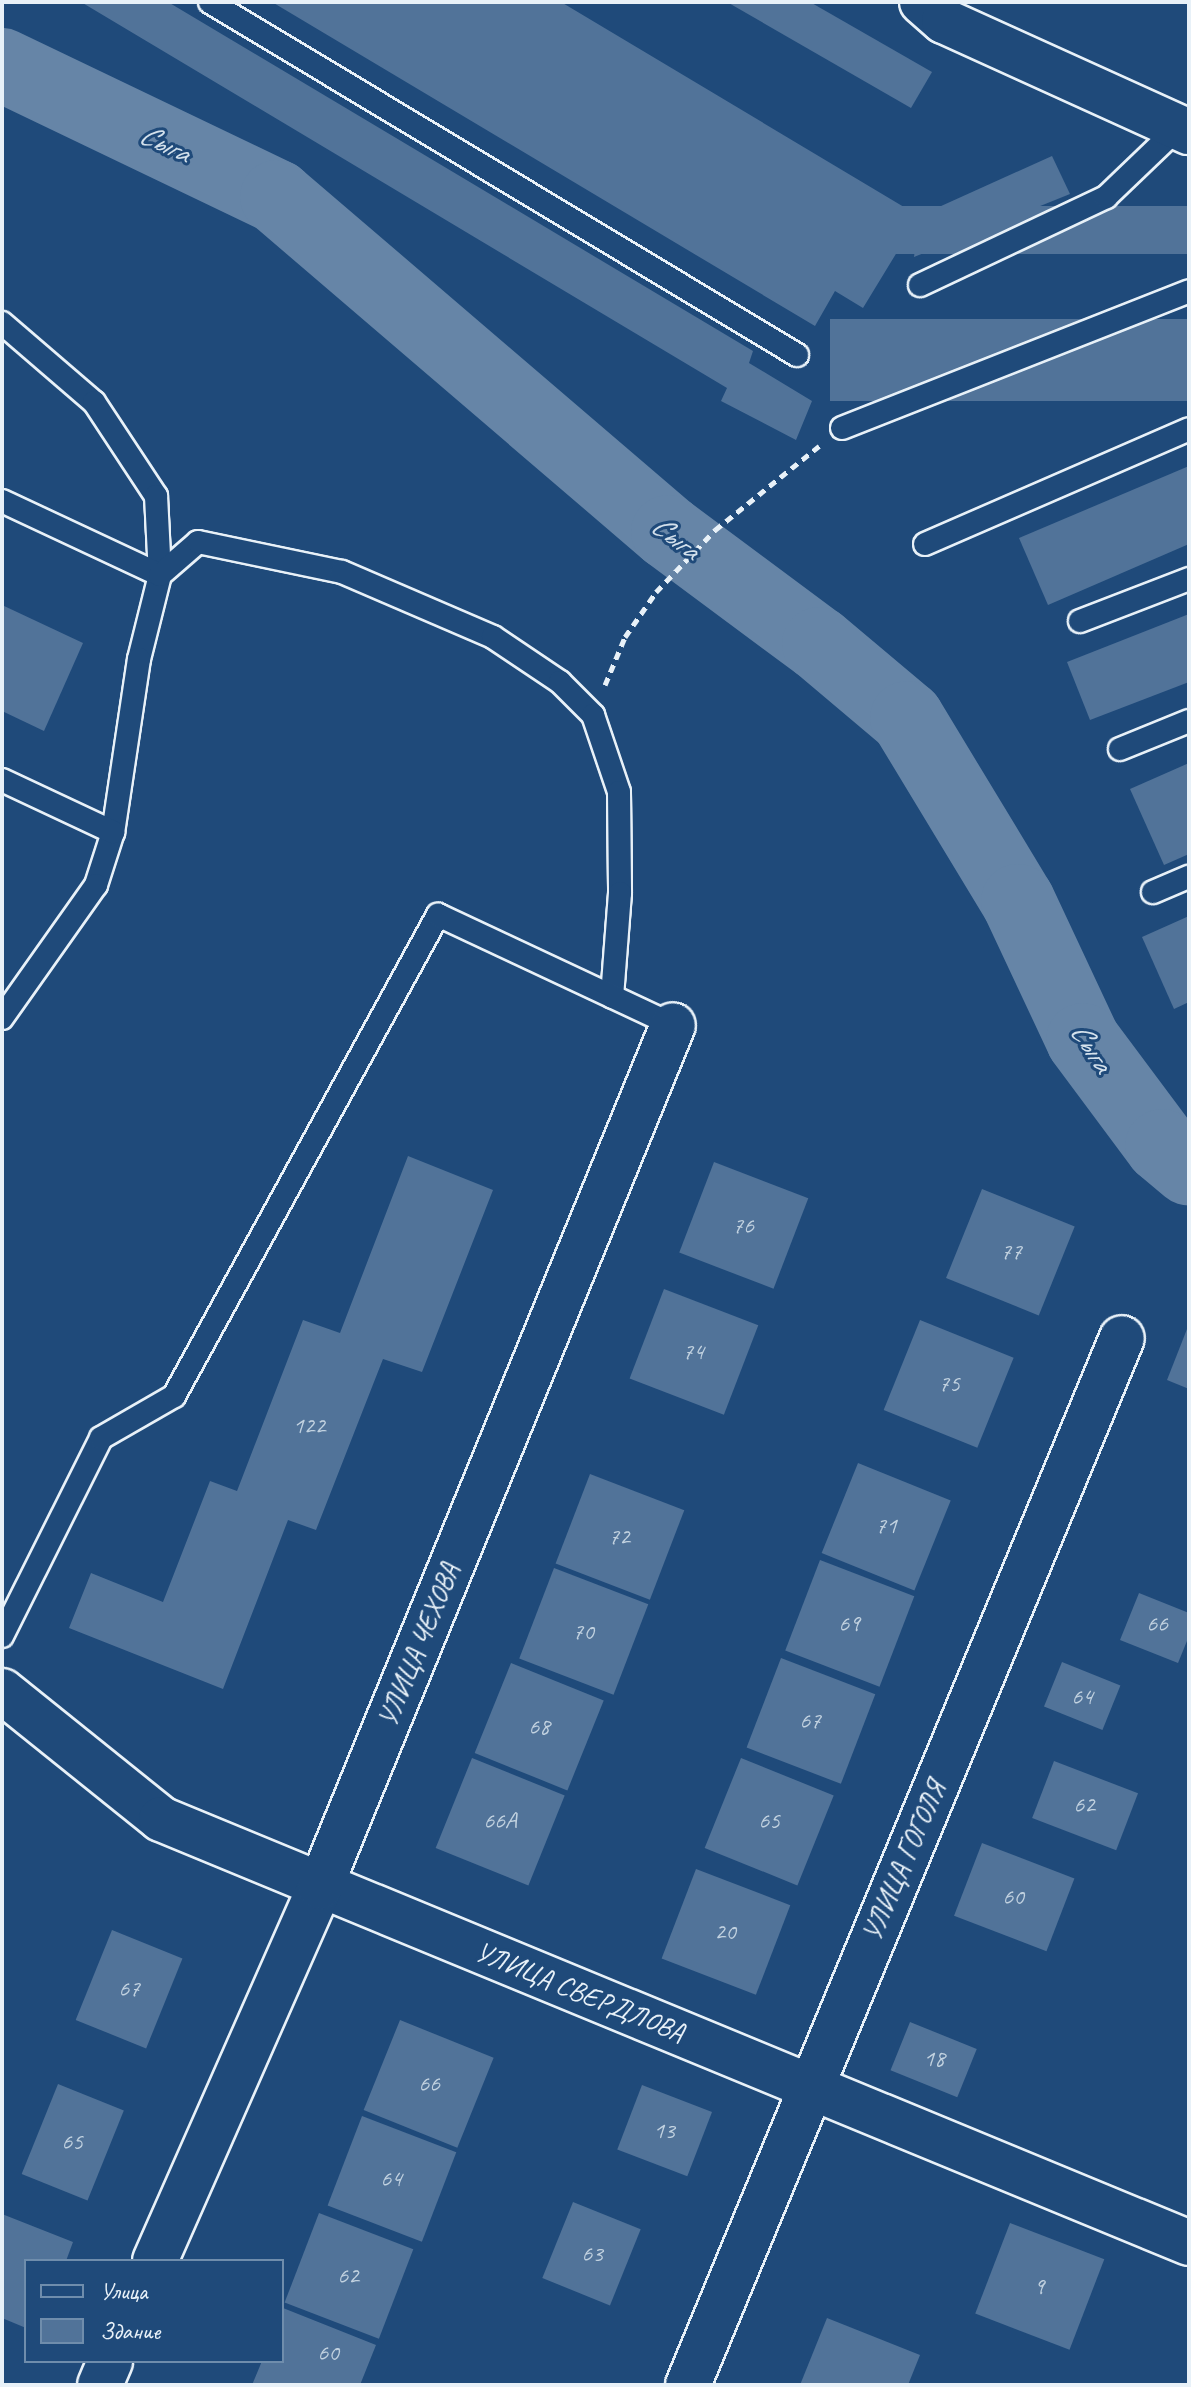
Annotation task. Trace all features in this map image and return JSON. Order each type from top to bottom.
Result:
[{"type":"street","points":[[924,8],[1184,130]]},
{"type":"street","name":"УЛИЦА ЧЕХОВА","points":[[156,2259],[320,1887],[673,1025]]},
{"type":"street","name":"УЛИЦА ГОГОЛЯ","points":[[688,2385],[1122,1338]]},
{"type":"street","name":"УЛИЦА СВЕРДЛОВА","points":[[2,1691],[161,1819],[1189,2243]]},
{"type":"street","points":[[100,2385],[109,2363]]},
{"type":"lane","points":[[210,2],[797,355]]},
{"type":"lane","points":[[920,285],[1106,197],[1184,130]]},
{"type":"lane","points":[[842,428],[1189,291]]},
{"type":"lane","points":[[2,323],[94,402],[156,496],[160,575],[139,659],[113,832],[96,885],[2,1018]]},
{"type":"lane","points":[[925,544],[1189,429]]},
{"type":"lane","points":[[2,501],[160,575]]},
{"type":"lane","points":[[160,575],[198,542],[342,572],[493,637],[560,682],[593,715],[619,792],[620,893],[612,997]]},
{"type":"lane","points":[[1080,621],[1189,579]]},
{"type":"lane","points":[[1120,749],[1189,721]]},
{"type":"lane","points":[[2,780],[113,832]]},
{"type":"lane","points":[[1153,892],[1189,877]]},
{"type":"lane","points":[[2,1636],[101,1438],[174,1396],[438,915],[673,1025]]},
{"type":"path","points":[[593,715],[625,637],[656,592],[715,530],[842,428]]},
{"type":"building","points":[[81,2],[168,2],[753,351],[749,363],[812,401],[796,440],[721,401],[727,388]]},
{"type":"building","points":[[272,2],[561,2],[919,216],[863,308],[835,291],[815,326]]},
{"type":"building","points":[[727,2],[810,2],[932,72],[911,108]]},
{"type":"building","points":[[1052,156],[1070,194],[914,257],[919,216]]},
{"type":"building","points":[[811,206],[1189,206],[1189,254],[811,254]]},
{"type":"building","points":[[830,319],[1189,319],[1189,401],[830,401]]},
{"type":"building","points":[[1189,466],[1189,544],[1048,605],[1019,538]]},
{"type":"building","points":[[2,605],[83,643],[44,731],[2,711]]},
{"type":"building","points":[[1189,614],[1189,682],[1090,720],[1067,662]]},
{"type":"building","points":[[1189,763],[1189,854],[1164,865],[1130,789]]},
{"type":"building","points":[[1189,916],[1189,1002],[1174,1009],[1142,937]]},
{"type":"building","points":[[408,1156],[493,1190],[422,1372],[383,1359],[316,1530],[288,1520],[223,1689],[69,1628],[91,1573],[163,1602],[210,1481],[237,1491],[303,1320],[340,1333]]},
{"type":"building","points":[[714,1162],[808,1198],[774,1289],[679,1253]]},
{"type":"building","points":[[982,1189],[1075,1226],[1039,1315],[946,1278]]},
{"type":"building","points":[[664,1289],[758,1325],[724,1415],[630,1379]]},
{"type":"building","points":[[920,1320],[1014,1358],[977,1448],[884,1410]]},
{"type":"building","points":[[1189,1324],[1189,1389],[1167,1380]]},
{"type":"building","points":[[858,1463],[951,1500],[914,1590],[822,1553]]},
{"type":"building","points":[[590,1474],[684,1510],[650,1600],[556,1564]]},
{"type":"building","points":[[820,1560],[914,1596],[880,1687],[785,1651]]},
{"type":"building","points":[[554,1568],[648,1604],[614,1695],[519,1659]]},
{"type":"building","points":[[1139,1593],[1189,1613],[1189,1636],[1178,1663],[1120,1640]]},
{"type":"building","points":[[781,1658],[875,1694],[841,1784],[747,1748]]},
{"type":"building","points":[[1062,1662],[1120,1686],[1102,1730],[1044,1707]]},
{"type":"building","points":[[511,1663],[604,1700],[567,1790],[475,1753]]},
{"type":"building","points":[[472,1758],[565,1795],[528,1885],[436,1848]]},
{"type":"building","points":[[741,1758],[834,1795],[797,1885],[705,1848]]},
{"type":"building","points":[[1054,1761],[1138,1793],[1116,1850],[1032,1818]]},
{"type":"building","points":[[982,1843],[1074,1878],[1046,1951],[954,1916]]},
{"type":"building","points":[[696,1869],[790,1905],[756,1995],[662,1959]]},
{"type":"building","points":[[112,1930],[182,1958],[146,2048],[76,2020]]},
{"type":"building","points":[[400,2020],[494,2058],[457,2148],[364,2110]]},
{"type":"building","points":[[910,2022],[977,2049],[957,2097],[891,2070]]},
{"type":"building","points":[[58,2084],[124,2111],[87,2201],[22,2174]]},
{"type":"building","points":[[642,2085],[712,2112],[687,2176],[617,2149]]},
{"type":"building","points":[[362,2116],[456,2152],[422,2242],[328,2206]]},
{"type":"building","points":[[573,2202],[641,2229],[610,2305],[542,2278]]},
{"type":"building","points":[[319,2213],[413,2249],[379,2339],[285,2303]]},
{"type":"building","points":[[2,2214],[73,2242],[67,2259],[24,2259],[24,2327],[2,2318]]},
{"type":"building","points":[[1010,2223],[1104,2259],[1070,2350],[975,2314]]},
{"type":"building","points":[[284,2308],[376,2345],[360,2385],[252,2385],[261,2363],[284,2363]]},
{"type":"building","points":[[827,2318],[920,2355],[908,2385],[800,2385]]},
{"type":"waterway","name":"Сыга","points":[[2,65],[277,197],[668,532],[819,644],[907,718],[1018,901],[1083,1040],[1162,1146],[1189,1169]]}]
